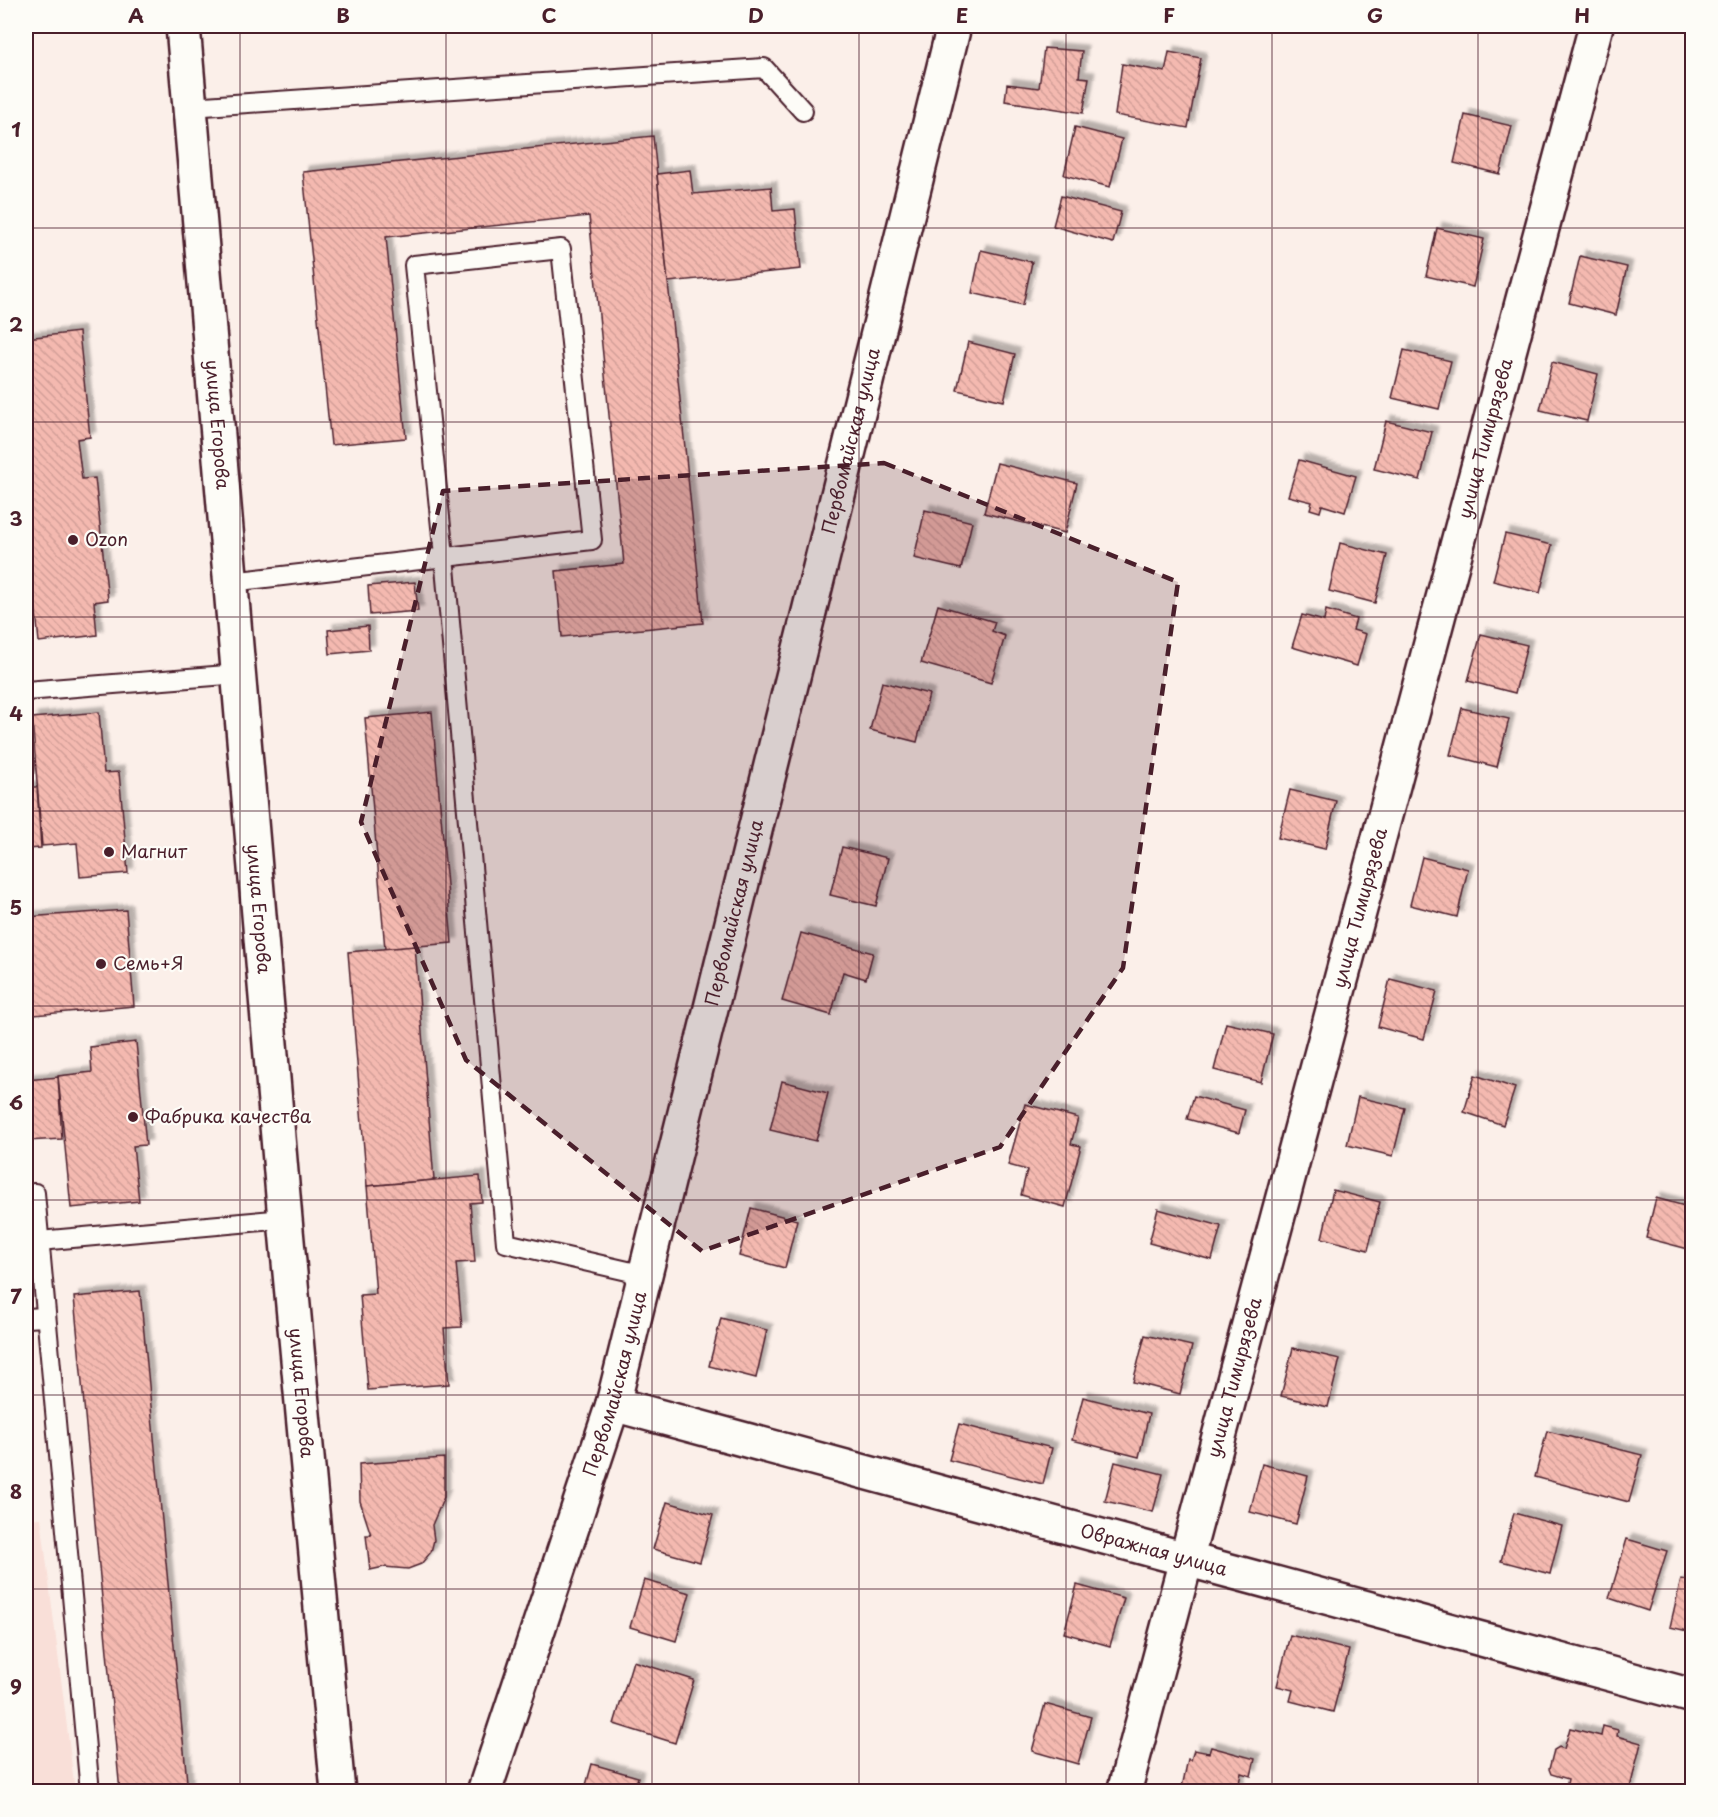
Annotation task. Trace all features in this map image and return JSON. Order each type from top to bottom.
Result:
[{"type":"street","name":"улица Егорова","points":[[183,26],[285,1219],[338,1791]]},
{"type":"street","name":"Первомайская улица","points":[[484,1791],[613,1404],[954,26]]},
{"type":"street","name":"улица Тимирязева","points":[[1124,1791],[1596,26]]},
{"type":"street","name":"Овражная улица","points":[[613,1404],[1692,1696]]},
{"type":"lane","points":[[190,107],[764,68],[803,111]]},
{"type":"lane","points":[[231,582],[444,556],[592,540],[561,249],[414,265],[444,556],[506,1243],[645,1275]]},
{"type":"lane","points":[[26,691],[239,674]]},
{"type":"lane","points":[[26,1194],[35,1193],[90,1791]]},
{"type":"lane","points":[[39,1241],[285,1219]]},
{"type":"lane","points":[[26,1318],[46,1317]]},
{"type":"highlighted area","points":[[884,463],[1178,582],[1123,968],[1000,1147],[702,1251],[466,1060],[361,822],[443,491]]},
{"type":"shaded area","points":[[41,1518],[75,1791],[26,1791],[26,1519]]},
{"type":"building","points":[[1044,48],[1082,51],[1079,77],[1089,78],[1083,113],[1005,101],[1007,84],[1039,88]]},
{"type":"building","points":[[1169,52],[1201,58],[1188,128],[1115,115],[1122,64],[1165,72]]},
{"type":"building","points":[[1465,115],[1512,126],[1500,174],[1454,163]]},
{"type":"building","points":[[1075,127],[1122,139],[1110,187],[1064,175]]},
{"type":"building","points":[[653,136],[703,623],[562,637],[556,571],[624,564],[589,216],[386,237],[406,438],[331,445],[303,172]]},
{"type":"building","points":[[690,170],[693,194],[771,187],[773,211],[795,209],[801,269],[668,282],[657,174]]},
{"type":"building","points":[[1061,196],[1121,212],[1113,243],[1053,226]]},
{"type":"building","points":[[1437,228],[1484,239],[1473,287],[1426,276]]},
{"type":"building","points":[[981,250],[1032,262],[1023,305],[972,293]]},
{"type":"building","points":[[1580,256],[1627,267],[1616,315],[1569,303]]},
{"type":"building","points":[[79,332],[90,437],[77,439],[82,479],[95,478],[108,600],[94,602],[97,635],[39,642],[34,593],[26,594],[26,338]]},
{"type":"building","points":[[968,342],[1015,354],[1004,401],[957,390]]},
{"type":"building","points":[[1404,350],[1451,361],[1439,409],[1392,398]]},
{"type":"building","points":[[1552,362],[1598,374],[1587,421],[1540,410]]},
{"type":"building","points":[[1386,421],[1432,432],[1420,480],[1374,469]]},
{"type":"building","points":[[1299,460],[1356,476],[1345,512],[1322,505],[1320,512],[1310,509],[1312,502],[1288,496]]},
{"type":"building","points":[[997,463],[1077,483],[1065,533],[984,513]]},
{"type":"building","points":[[925,510],[972,522],[961,569],[914,558]]},
{"type":"building","points":[[1505,534],[1552,545],[1540,593],[1493,581]]},
{"type":"building","points":[[1340,543],[1387,555],[1375,603],[1329,591]]},
{"type":"building","points":[[415,582],[418,611],[370,615],[368,586]]},
{"type":"building","points":[[938,605],[995,622],[992,631],[1005,636],[991,683],[921,663]]},
{"type":"building","points":[[1326,610],[1356,619],[1353,630],[1366,634],[1357,666],[1292,647],[1302,615],[1324,621]]},
{"type":"building","points":[[368,626],[369,650],[330,654],[328,630]]},
{"type":"building","points":[[1481,634],[1527,645],[1515,693],[1468,681]]},
{"type":"building","points":[[882,682],[929,694],[917,742],[870,730]]},
{"type":"building","points":[[1462,708],[1509,719],[1497,767],[1450,755]]},
{"type":"building","points":[[99,712],[104,773],[119,772],[128,873],[80,877],[77,843],[42,846],[32,718]]},
{"type":"building","points":[[432,712],[452,943],[385,949],[365,718]]},
{"type":"building","points":[[26,787],[37,787],[41,848],[26,849]]},
{"type":"building","points":[[1290,790],[1336,801],[1325,849],[1278,838]]},
{"type":"building","points":[[842,847],[888,858],[876,906],[830,895]]},
{"type":"building","points":[[1422,857],[1468,869],[1457,917],[1410,905]]},
{"type":"building","points":[[126,910],[134,1006],[34,1015],[31,983],[26,983],[26,917]]},
{"type":"building","points":[[801,933],[873,953],[866,979],[843,972],[831,1015],[782,1001]]},
{"type":"building","points":[[415,946],[434,1180],[367,1186],[348,952]]},
{"type":"building","points":[[1390,979],[1437,991],[1424,1039],[1378,1027]]},
{"type":"building","points":[[1226,1023],[1273,1034],[1261,1082],[1214,1070]]},
{"type":"building","points":[[136,1042],[146,1145],[133,1146],[139,1201],[71,1208],[58,1076],[92,1072],[90,1047]]},
{"type":"building","points":[[1475,1075],[1515,1088],[1503,1125],[1464,1112]]},
{"type":"building","points":[[58,1077],[62,1139],[26,1141],[26,1080]]},
{"type":"building","points":[[782,1081],[828,1093],[816,1141],[770,1130]]},
{"type":"building","points":[[1194,1096],[1245,1110],[1239,1133],[1187,1119]]},
{"type":"building","points":[[1358,1097],[1405,1108],[1393,1156],[1347,1145]]},
{"type":"building","points":[[1025,1104],[1078,1118],[1071,1144],[1081,1146],[1065,1207],[1021,1195],[1027,1170],[1008,1165]]},
{"type":"building","points":[[480,1176],[482,1202],[470,1203],[475,1262],[456,1263],[462,1327],[444,1328],[449,1384],[368,1390],[360,1295],[376,1294],[367,1186]]},
{"type":"building","points":[[1333,1190],[1380,1202],[1368,1250],[1322,1238]]},
{"type":"building","points":[[1656,1198],[1692,1208],[1692,1250],[1646,1238]]},
{"type":"building","points":[[751,1208],[797,1220],[785,1268],[739,1256]]},
{"type":"building","points":[[1158,1209],[1221,1226],[1212,1260],[1149,1243]]},
{"type":"building","points":[[140,1291],[188,1792],[120,1792],[74,1297]]},
{"type":"building","points":[[721,1318],[767,1330],[756,1378],[709,1366]]},
{"type":"building","points":[[1145,1335],[1192,1346],[1180,1394],[1133,1382]]},
{"type":"building","points":[[1293,1348],[1340,1359],[1328,1407],[1281,1396]]},
{"type":"building","points":[[1083,1397],[1149,1414],[1139,1457],[1072,1440]]},
{"type":"building","points":[[959,1424],[1052,1448],[1043,1484],[949,1460]]},
{"type":"building","points":[[1547,1431],[1642,1455],[1629,1502],[1535,1477]]},
{"type":"building","points":[[444,1458],[444,1497],[432,1525],[434,1540],[431,1552],[421,1564],[408,1569],[384,1567],[370,1570],[366,1535],[371,1535],[360,1501],[359,1464]]},
{"type":"building","points":[[1115,1462],[1163,1474],[1153,1512],[1105,1501]]},
{"type":"building","points":[[1262,1464],[1308,1476],[1296,1524],[1250,1512]]},
{"type":"building","points":[[667,1502],[713,1515],[700,1562],[653,1549]]},
{"type":"building","points":[[1514,1513],[1562,1526],[1550,1574],[1501,1561]]},
{"type":"building","points":[[1627,1539],[1667,1551],[1648,1611],[1609,1598]]},
{"type":"building","points":[[1681,1579],[1692,1581],[1692,1632],[1670,1627]]},
{"type":"building","points":[[644,1580],[690,1593],[676,1641],[630,1627]]},
{"type":"building","points":[[1077,1585],[1124,1598],[1110,1646],[1064,1633]]},
{"type":"building","points":[[1290,1635],[1349,1650],[1333,1712],[1290,1701],[1293,1690],[1277,1686]]},
{"type":"building","points":[[633,1661],[694,1680],[675,1743],[614,1724]]},
{"type":"building","points":[[1045,1704],[1091,1717],[1078,1764],[1032,1751]]},
{"type":"building","points":[[1603,1726],[1618,1730],[1617,1736],[1641,1743],[1629,1792],[1565,1792],[1568,1779],[1551,1774],[1549,1769],[1554,1750],[1559,1747],[1564,1749],[1570,1728],[1601,1736]]},
{"type":"building","points":[[1211,1747],[1255,1759],[1251,1776],[1241,1773],[1238,1789],[1222,1785],[1221,1792],[1181,1792],[1188,1759],[1191,1760],[1194,1750],[1209,1753]]},
{"type":"building","points":[[592,1764],[638,1777],[634,1792],[584,1792]]},
{"type":"place","name":"Ozon","points":[[73,540]]},
{"type":"place","name":"Магнит","points":[[109,852]]},
{"type":"place","name":"Семь+Я","points":[[101,964]]},
{"type":"place","name":"Фабрика качества","points":[[133,1117]]}]
